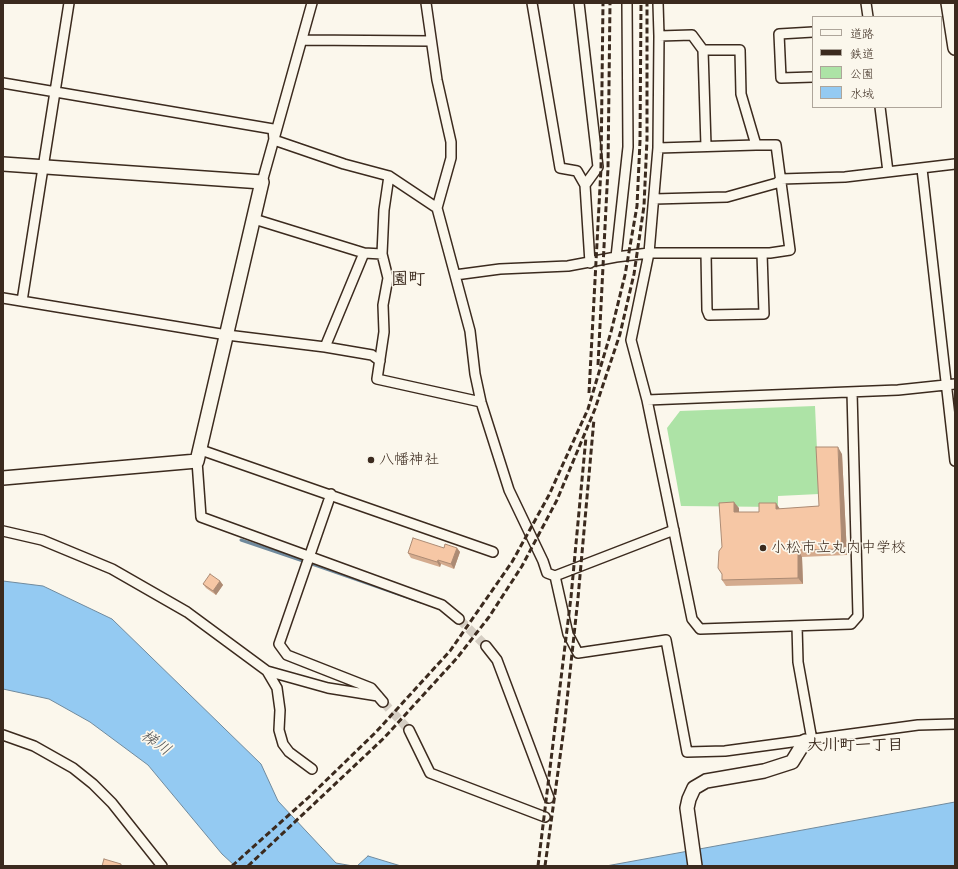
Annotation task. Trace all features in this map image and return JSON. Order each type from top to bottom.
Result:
[{"type":"street","points":[[22,301],[69,3]]},
{"type":"street","points":[[312,3],[262,182],[199,456],[201,517],[442,606],[459,619]]},
{"type":"street","points":[[426,3],[437,80],[451,142],[451,158],[437,208],[470,331],[475,374],[481,402],[510,490],[543,561],[547,573],[555,576],[674,530]]},
{"type":"street","points":[[532,3],[560,168],[577,171],[585,185],[590,263]]},
{"type":"street","points":[[579,3],[598,167],[585,185]]},
{"type":"street","points":[[616,257],[628,147],[627,3]]},
{"type":"street","points":[[658,3],[658,148],[654,199],[649,253],[631,340],[647,400],[692,620],[700,629],[851,624],[858,616],[852,392]]},
{"type":"street","points":[[866,3],[868,16]]},
{"type":"street","points":[[948,3],[955,48]]},
{"type":"street","points":[[812,32],[779,34],[781,78],[812,77]]},
{"type":"street","points":[[659,36],[692,35],[703,50],[706,146]]},
{"type":"street","points":[[302,40],[431,41]]},
{"type":"street","points":[[703,50],[740,50],[742,94],[756,145]]},
{"type":"street","points":[[3,83],[274,129],[274,140]]},
{"type":"street","points":[[880,108],[888,172]]},
{"type":"street","points":[[274,140],[344,164],[389,176],[437,208]]},
{"type":"street","points":[[456,275],[500,269],[590,263],[616,257],[649,253],[762,253],[790,250],[776,145],[658,148]]},
{"type":"street","points":[[3,164],[262,182]]},
{"type":"street","points":[[654,199],[727,198],[777,183],[781,179],[845,177],[955,164]]},
{"type":"street","points":[[922,169],[951,384],[955,461]]},
{"type":"street","points":[[389,176],[384,210],[382,254],[388,278],[383,305],[384,332],[377,379],[481,402]]},
{"type":"street","points":[[254,219],[364,253],[382,254]]},
{"type":"street","points":[[325,347],[364,253]]},
{"type":"street","points":[[706,253],[707,310],[709,315],[764,314],[762,253]]},
{"type":"street","points":[[3,298],[227,336],[325,347],[372,355],[380,361]]},
{"type":"street","points":[[647,400],[852,392],[951,384]]},
{"type":"street","points":[[3,478],[199,456],[331,494],[493,552]]},
{"type":"street","points":[[3,531],[42,540],[112,569],[186,612],[267,671],[328,688],[380,699],[371,688],[287,655],[279,644],[331,494]]},
{"type":"street","points":[[555,576],[568,634],[578,653],[666,640],[687,752],[718,752],[918,725],[955,724]]},
{"type":"street","points":[[695,866],[687,815],[689,798],[694,788],[706,781],[764,771],[792,762],[809,740],[798,662],[797,626]]},
{"type":"street","points":[[486,646],[497,660],[549,798]]},
{"type":"street","points":[[267,671],[277,688],[280,710],[279,730],[283,744],[289,752],[312,769]]},
{"type":"street","points":[[409,730],[430,773],[545,817]]},
{"type":"street","points":[[3,735],[34,746],[73,768],[93,784],[112,803],[162,866]]},
{"type":"green space","points":[[815,406],[819,494],[778,496],[778,507],[681,506],[667,428],[680,411]]},
{"type":"water","name":"梯川","points":[[3,581],[43,586],[112,619],[261,764],[278,801],[336,863],[353,866],[235,866],[222,854],[148,765],[90,722],[49,699],[3,689]]},
{"type":"water","points":[[955,802],[955,866],[606,866],[683,852]]},
{"type":"water","points":[[368,856],[401,866],[357,866]]},
{"type":"building","points":[[816,447],[838,447],[842,549],[798,550],[798,578],[722,580],[722,574],[718,568],[719,551],[722,547],[719,503],[734,502],[734,512],[759,512],[759,503],[776,503],[776,509],[819,506]]},
{"type":"building","points":[[413,538],[444,548],[445,544],[457,548],[451,564],[438,560],[437,562],[408,553]]},
{"type":"building","points":[[210,574],[220,581],[213,591],[203,584]]},
{"type":"building","points":[[104,859],[121,864],[121,866],[102,866]]},
{"type":"waterway","points":[[241,540],[303,561]]},
{"type":"waterway","points":[[312,564],[421,602]]},
{"type":"tunnel","points":[[459,619],[486,646]]},
{"type":"tunnel","points":[[383,702],[409,730]]},
{"type":"railway","points":[[589,393],[601,168],[603,3]]},
{"type":"railway","points":[[598,365],[608,168],[610,3]]},
{"type":"railway","points":[[232,866],[309,797],[376,732],[450,651],[512,562],[549,495],[588,409],[611,332],[625,275],[637,206],[640,141],[641,3]]},
{"type":"railway","points":[[248,866],[384,738],[457,658],[489,617],[522,566],[557,500],[595,409],[620,334],[634,274],[644,206],[647,139],[647,3]]},
{"type":"railway","points":[[545,866],[564,728],[578,598],[594,419]]},
{"type":"railway","points":[[538,866],[571,597],[586,437]]},
{"type":"place","name":"八幡神社","points":[[371,460]]},
{"type":"place","name":"小松市立丸内中学校","points":[[763,548]]},
{"type":"district","name":"園町","points":[[408,279]]},
{"type":"district","name":"大川町一丁目","points":[[855,745]]}]
